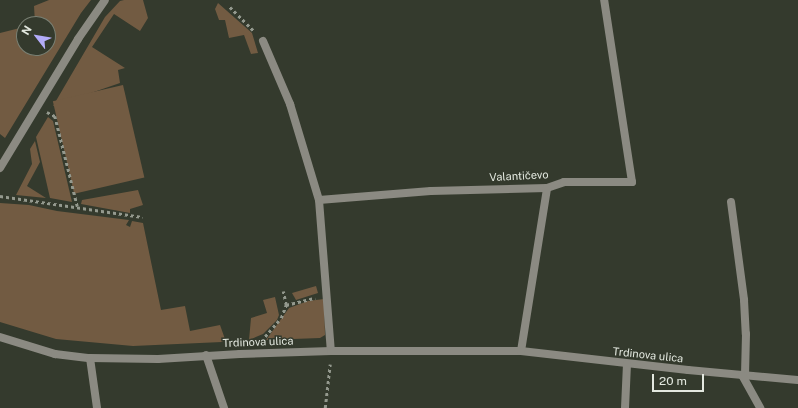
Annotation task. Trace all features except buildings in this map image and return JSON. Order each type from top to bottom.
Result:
[{"type":"street","points":[[0,168],[78,39],[105,0]]},
{"type":"street","name":"Valantičevo","points":[[319,200],[430,191],[548,188],[564,182],[632,182],[604,0]]},
{"type":"street","points":[[263,41],[290,104],[319,200],[331,351]]},
{"type":"street","points":[[521,352],[548,188]]},
{"type":"street","points":[[731,202],[744,300],[746,334],[743,375],[760,408]]},
{"type":"street","name":"Trdinova ulica","points":[[0,337],[55,354],[90,358],[158,359],[206,355],[331,351],[521,352],[627,364],[798,380]]},
{"type":"street","points":[[206,355],[224,408]]},
{"type":"street","points":[[90,358],[98,408]]},
{"type":"street","points":[[625,408],[627,364]]},
{"type":"path","points":[[230,7],[263,41]]},
{"type":"path","points":[[46,111],[55,116],[78,208]]},
{"type":"path","points":[[0,196],[142,217]]},
{"type":"path","points":[[259,342],[282,318],[286,305],[283,292]]},
{"type":"path","points":[[286,305],[327,296]]},
{"type":"path","points":[[325,408],[331,351]]},
{"type":"shaded area","points":[[49,0],[91,0],[81,13],[56,54],[56,16],[35,16],[34,6]]},
{"type":"shaded area","points":[[143,0],[148,18],[140,31],[114,14],[92,47],[125,68],[118,70],[120,83],[53,106],[105,17],[120,1]]},
{"type":"shaded area","points":[[218,3],[252,33],[258,53],[251,54],[244,35],[229,38],[225,20],[219,20],[215,9]]},
{"type":"shaded area","points":[[16,29],[16,56],[55,56],[5,138],[0,134],[0,33]]},
{"type":"shaded area","points":[[123,85],[144,178],[74,194],[53,101]]},
{"type":"shaded area","points":[[48,117],[53,121],[72,202],[50,198],[36,137]]},
{"type":"shaded area","points":[[35,141],[40,162],[27,186],[46,198],[16,195],[32,164],[30,149]]},
{"type":"shaded area","points":[[138,190],[143,205],[130,209],[130,213],[81,204],[82,200]]},
{"type":"shaded area","points":[[0,203],[29,205],[57,211],[129,220],[126,225],[130,227],[132,221],[143,223],[161,310],[185,306],[190,331],[220,325],[225,339],[222,342],[133,346],[56,339],[0,322]]},
{"type":"shaded area","points":[[316,286],[318,293],[296,300],[292,293]]},
{"type":"shaded area","points":[[275,297],[279,315],[277,320],[263,334],[249,340],[251,318],[267,313],[263,300]]},
{"type":"shaded area","points":[[324,299],[325,335],[320,338],[266,340],[289,308],[308,301]]}]
